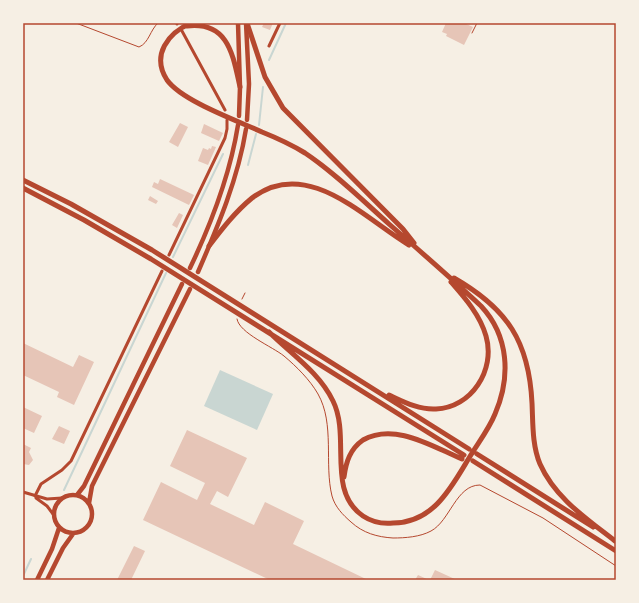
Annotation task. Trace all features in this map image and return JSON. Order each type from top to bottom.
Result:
[{"type":"highway","points":[[183,29],[191,23]]},
{"type":"highway","points":[[246,23],[265,77],[282,108],[403,229],[420,251]]},
{"type":"highway","points":[[240,87],[231,48],[224,38],[216,31],[206,27],[176,30],[166,41],[162,52],[161,63],[164,74],[170,83],[184,95],[300,150],[322,166],[481,306],[495,324],[501,337],[504,351],[503,388],[501,399],[490,424],[441,500],[426,513],[409,521],[395,523],[371,520],[363,516],[354,508],[348,500],[343,486],[340,420],[333,400],[324,385],[314,373],[269,332]]},
{"type":"highway","points":[[23,180],[129,237],[469,449]]},
{"type":"highway","points":[[210,246],[231,218],[252,198],[269,189],[298,185],[316,187],[334,195],[396,237],[420,251]]},
{"type":"highway","points":[[23,188],[126,244],[269,332],[463,457],[416,439],[398,434],[382,433],[366,439],[353,449],[346,461],[343,486]]},
{"type":"highway","points":[[372,388],[419,408],[436,410],[462,402],[483,378],[488,354],[483,327],[474,311],[443,272]]},
{"type":"highway","points":[[443,272],[494,307],[511,327],[522,348],[528,365],[536,455],[542,469],[552,486],[566,502],[616,542]]},
{"type":"highway","points":[[477,454],[616,542]]},
{"type":"highway","points":[[472,462],[488,470],[616,551]]},
{"type":"main road","points":[[238,23],[240,87],[239,116]]},
{"type":"main road","points":[[246,23],[249,84],[247,120]]},
{"type":"main road","points":[[190,268],[219,197],[232,158],[238,126]]},
{"type":"main road","points":[[198,272],[210,246],[238,166],[246,129]]},
{"type":"main road","points":[[182,284],[84,486],[77,495],[62,498],[56,504],[53,514],[54,521],[59,528],[66,533],[73,534],[81,532],[90,524],[92,514],[89,503],[92,486],[190,289]]},
{"type":"main road","points":[[77,495],[89,503]]},
{"type":"main road","points":[[37,580],[52,549],[59,528]]},
{"type":"main road","points":[[47,580],[63,548],[73,534]]},
{"type":"street","points":[[269,46],[280,23]]},
{"type":"street","points":[[183,29],[225,110]]},
{"type":"street","points":[[169,255],[214,160],[227,129],[227,120]]},
{"type":"street","points":[[35,496],[41,484],[62,470],[71,461],[162,271]]},
{"type":"street","points":[[23,492],[47,499],[62,498]]},
{"type":"street","points":[[35,496],[47,506],[53,514]]},
{"type":"path","points":[[76,23],[139,47],[146,43],[151,31],[158,23]]},
{"type":"path","points":[[472,33],[477,23]]},
{"type":"path","points":[[241,305],[245,293]]},
{"type":"path","points":[[239,313],[237,320],[238,324],[294,365],[318,395],[323,406],[329,440],[332,496],[339,511],[356,527],[374,536],[393,538],[414,536],[432,531],[439,525],[464,492],[473,485],[480,485],[543,518],[616,566]]},
{"type":"shaded area","points":[[220,370],[273,394],[257,430],[204,406]]},
{"type":"building","points":[[264,23],[273,23],[270,30],[262,27]]},
{"type":"building","points":[[446,23],[464,23],[473,27],[464,45],[446,36],[447,34],[442,32]]},
{"type":"building","points":[[180,123],[188,127],[178,147],[169,142]]},
{"type":"building","points":[[204,124],[223,133],[219,141],[201,133]]},
{"type":"building","points":[[212,146],[216,147],[208,165],[198,161],[203,148],[208,150],[209,148],[211,149]]},
{"type":"building","points":[[160,179],[194,195],[189,205],[152,187],[154,182],[158,184]]},
{"type":"building","points":[[150,196],[158,201],[156,204],[148,200]]},
{"type":"building","points":[[179,213],[183,215],[177,228],[172,225]]},
{"type":"building","points":[[23,343],[73,367],[79,355],[94,362],[74,405],[57,397],[59,392],[23,375]]},
{"type":"building","points":[[23,407],[42,416],[34,433],[23,428]]},
{"type":"building","points":[[59,426],[70,431],[64,444],[52,439]]},
{"type":"building","points":[[187,430],[247,458],[228,497],[217,491],[210,504],[254,525],[265,502],[304,521],[293,544],[368,580],[270,580],[143,520],[161,482],[197,500],[205,483],[170,466]]},
{"type":"building","points":[[23,444],[31,448],[29,452],[33,460],[29,465],[23,464]]},
{"type":"building","points":[[134,546],[145,551],[131,580],[117,580]]},
{"type":"building","points":[[435,570],[457,580],[430,580]]},
{"type":"building","points":[[418,575],[429,580],[415,580]]},
{"type":"waterway","points":[[269,60],[286,23]]},
{"type":"waterway","points":[[259,125],[263,87]]},
{"type":"waterway","points":[[248,165],[256,134]]},
{"type":"waterway","points":[[173,257],[223,154]]},
{"type":"waterway","points":[[64,490],[166,273]]},
{"type":"waterway","points":[[23,576],[31,559]]}]
